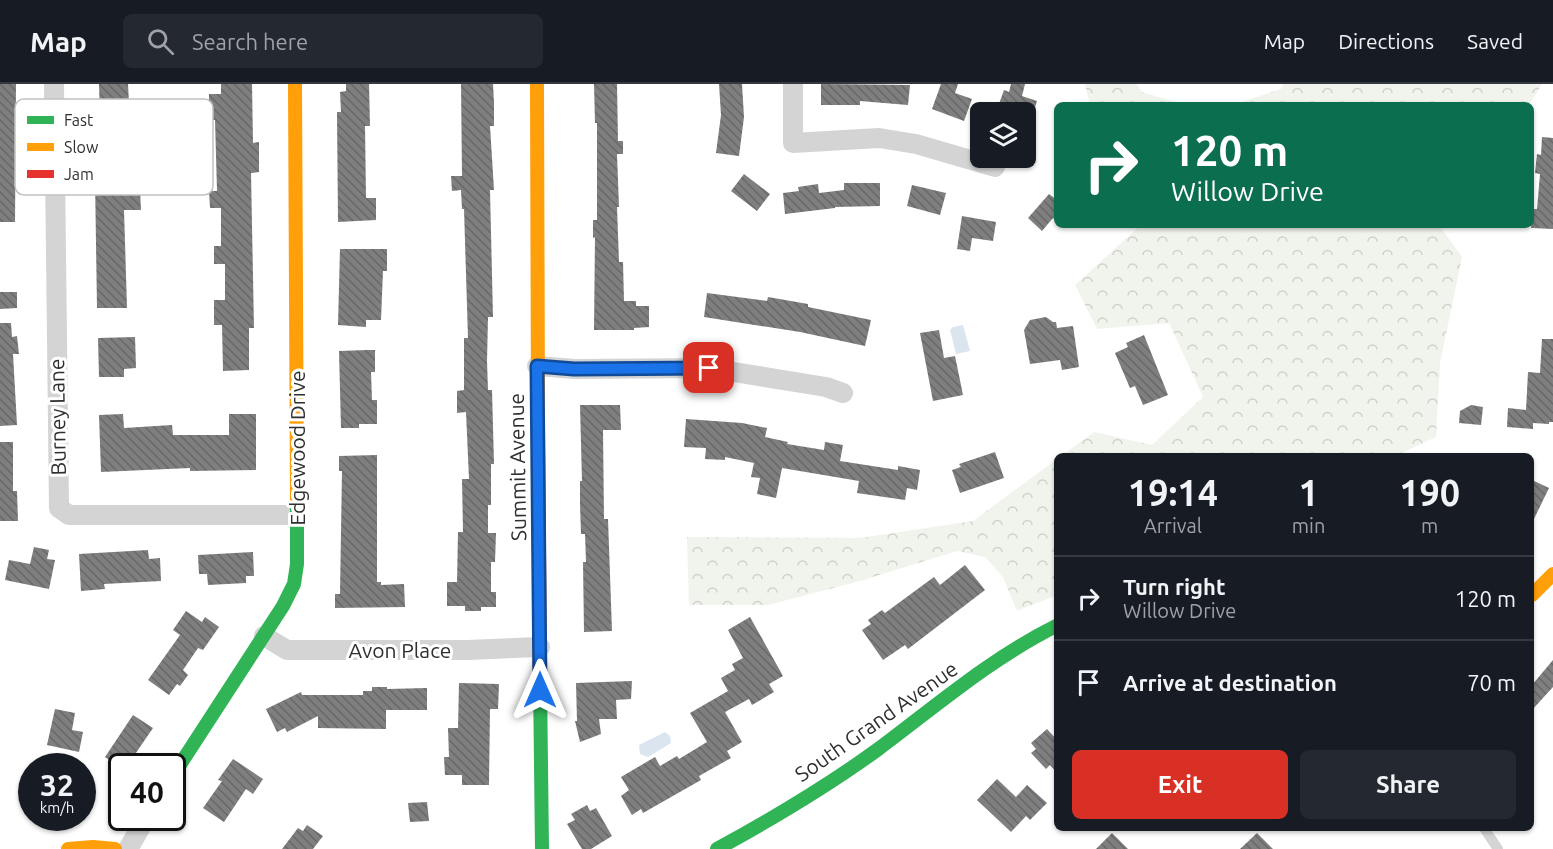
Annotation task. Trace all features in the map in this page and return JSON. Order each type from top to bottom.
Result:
[{"type":"street","name":"Burney Lane","points":[[54,84],[54,99]]},
{"type":"street","name":"Edgewood Drive","points":[[186,756],[264,636],[294,584],[297,564],[295,84]]},
{"type":"street","name":"Summit Avenue","points":[[537,84],[537,366],[542,849]]},
{"type":"street","points":[[792,84],[793,143],[879,138],[916,144],[970,159]]},
{"type":"street","name":"Burney Lane","points":[[55,195],[59,508],[69,514],[297,515]]},
{"type":"street","points":[[537,366],[574,369],[709,368],[826,387],[843,393]]},
{"type":"street","points":[[1534,593],[1553,574]]},
{"type":"street","name":"South Grand Avenue","points":[[717,849],[849,770],[988,667],[1035,635],[1054,627]]},
{"type":"street","name":"Avon Place","points":[[264,636],[286,650],[467,650],[540,647]]},
{"type":"street","points":[[128,849],[138,831]]},
{"type":"street","points":[[68,849],[93,847],[115,849]]},
{"type":"lane","points":[[1486,831],[1498,849]]},
{"type":"green space","points":[[1085,84],[1137,84],[1142,92],[1176,102],[1089,102]]},
{"type":"green space","points":[[1283,84],[1542,84],[1531,102],[1241,102],[1281,89]]},
{"type":"green space","points":[[1138,228],[1441,228],[1462,257],[1440,363],[1436,437],[1401,453],[1065,453],[1094,432],[1152,445],[1203,397],[1169,323],[1097,329],[1075,285]]},
{"type":"green space","points":[[1054,461],[1054,596],[1017,611],[1003,577],[985,557],[957,551],[860,581],[768,605],[689,605],[687,537],[860,538],[973,521]]},
{"type":"shaded area","points":[[963,325],[970,351],[956,354],[950,330]]},
{"type":"shaded area","points":[[665,732],[670,736],[671,743],[648,757],[640,754],[639,745]]},
{"type":"building","points":[[0,84],[16,84],[15,222],[0,222]]},
{"type":"building","points":[[99,84],[128,84],[129,99],[99,99]]},
{"type":"building","points":[[221,84],[252,84],[253,143],[259,142],[259,172],[251,173],[254,328],[249,328],[249,370],[223,371],[222,325],[214,325],[214,300],[225,300],[225,264],[214,264],[214,246],[221,246],[221,208],[210,208],[209,195],[213,195],[213,191],[217,191],[215,120],[213,120],[213,99],[209,99],[209,94],[221,94]]},
{"type":"building","points":[[346,84],[369,84],[370,126],[365,126],[366,198],[376,198],[376,220],[338,222],[337,112],[341,112],[340,92],[346,91]]},
{"type":"building","points":[[461,84],[493,84],[494,103],[494,126],[490,126],[494,190],[490,190],[493,317],[488,317],[487,361],[488,390],[492,390],[494,464],[491,464],[488,533],[496,533],[495,562],[491,562],[491,592],[496,592],[496,607],[481,607],[481,611],[465,611],[465,606],[447,606],[447,582],[457,582],[458,532],[463,532],[462,479],[469,479],[466,412],[457,413],[457,391],[464,390],[464,338],[468,338],[464,209],[462,209],[461,190],[452,191],[451,176],[462,176]]},
{"type":"building","points":[[594,84],[617,84],[618,141],[623,141],[623,154],[617,154],[619,207],[617,207],[619,262],[623,262],[624,301],[636,301],[636,306],[649,306],[649,327],[634,328],[634,330],[594,330],[595,237],[593,238],[593,220],[597,220],[597,123],[595,123]]},
{"type":"building","points":[[719,84],[742,84],[744,117],[739,156],[716,153],[721,115]]},
{"type":"building","points":[[821,84],[910,85],[908,105],[860,101],[860,105],[821,105]]},
{"type":"building","points":[[941,84],[958,84],[955,93],[972,99],[964,121],[932,109]]},
{"type":"building","points":[[1011,84],[1025,84],[1022,96],[1037,101],[1036,104],[1036,102],[1000,102],[1004,90],[1009,92]]},
{"type":"building","points":[[1542,137],[1553,138],[1553,229],[1531,228],[1534,228],[1534,209],[1537,209],[1540,174],[1535,173],[1537,154],[1541,155]]},
{"type":"building","points":[[744,174],[770,194],[757,211],[731,191]]},
{"type":"building","points":[[844,183],[880,183],[880,206],[835,207],[785,214],[783,193],[799,191],[798,187],[818,184],[819,193],[844,190]]},
{"type":"building","points":[[912,185],[946,193],[940,215],[907,206]]},
{"type":"building","points":[[1049,194],[1054,198],[1054,219],[1042,231],[1028,218]]},
{"type":"building","points":[[95,195],[140,195],[141,210],[124,210],[127,308],[97,308]]},
{"type":"building","points":[[962,216],[996,222],[993,241],[972,238],[970,251],[957,249]]},
{"type":"building","points":[[340,249],[387,249],[387,271],[383,271],[381,320],[366,320],[366,327],[338,325]]},
{"type":"building","points":[[0,292],[17,292],[17,308],[0,309]]},
{"type":"building","points":[[707,293],[767,301],[768,297],[808,304],[808,307],[871,320],[865,346],[800,332],[704,317]]},
{"type":"building","points":[[1046,317],[1056,322],[1057,328],[1073,326],[1079,367],[1062,370],[1060,360],[1030,364],[1024,330],[1030,320]]},
{"type":"building","points":[[0,323],[11,323],[12,337],[17,336],[19,354],[13,354],[17,425],[0,426]]},
{"type":"building","points":[[939,330],[944,358],[955,356],[963,395],[933,401],[920,333]]},
{"type":"building","points":[[1144,335],[1168,395],[1143,405],[1135,386],[1130,388],[1115,353],[1128,347],[1126,343]]},
{"type":"building","points":[[135,337],[136,368],[124,369],[124,377],[99,377],[98,338]]},
{"type":"building","points":[[1542,339],[1553,339],[1553,422],[1533,423],[1533,429],[1507,427],[1508,408],[1526,410],[1528,372],[1540,373]]},
{"type":"building","points":[[375,350],[375,372],[371,372],[372,400],[377,400],[377,424],[359,424],[359,428],[341,428],[339,351]]},
{"type":"building","points":[[580,405],[620,405],[621,430],[603,430],[604,519],[608,519],[612,631],[584,632],[583,562],[586,562],[585,534],[581,534]]},
{"type":"building","points":[[1471,405],[1483,407],[1481,425],[1459,423],[1460,411]]},
{"type":"building","points":[[123,414],[124,428],[172,425],[173,435],[229,435],[229,414],[256,414],[256,470],[190,471],[190,468],[101,472],[99,415]]},
{"type":"building","points":[[686,419],[742,423],[767,428],[765,437],[788,442],[787,444],[824,450],[825,442],[843,445],[840,461],[898,470],[898,466],[920,470],[917,490],[907,488],[905,500],[857,493],[859,481],[782,468],[776,498],[757,494],[760,478],[751,477],[754,463],[725,457],[725,460],[705,459],[706,448],[684,447]]},
{"type":"building","points":[[0,442],[13,442],[13,491],[17,491],[18,521],[0,521]]},
{"type":"building","points":[[995,452],[1004,478],[960,493],[952,470],[961,467],[959,464]]},
{"type":"building","points":[[377,455],[377,582],[381,582],[381,585],[404,584],[405,607],[335,608],[335,594],[340,594],[342,471],[339,471],[339,456]]},
{"type":"building","points":[[1534,481],[1549,488],[1534,519]]},
{"type":"building","points":[[34,547],[49,550],[47,559],[55,560],[49,589],[5,580],[9,560],[30,564]]},
{"type":"building","points":[[148,550],[149,559],[160,558],[161,581],[104,584],[105,589],[81,591],[79,554]]},
{"type":"building","points":[[253,552],[254,576],[246,576],[246,583],[208,585],[207,574],[199,574],[198,555]]},
{"type":"building","points":[[965,565],[985,590],[908,649],[905,645],[883,660],[862,630],[871,624],[868,620],[882,610],[885,613],[934,577],[940,585]]},
{"type":"building","points":[[186,611],[202,622],[205,617],[219,627],[203,650],[198,648],[183,670],[188,675],[169,695],[148,680],[180,635],[173,630]]},
{"type":"building","points":[[750,617],[783,676],[769,684],[774,692],[752,705],[749,699],[725,712],[742,742],[727,751],[731,758],[699,776],[701,780],[643,813],[641,809],[632,815],[621,796],[629,790],[621,777],[655,757],[660,766],[677,756],[679,759],[707,742],[690,713],[728,691],[721,678],[735,670],[732,664],[743,658],[728,630]]},
{"type":"building","points":[[1553,660],[1553,687],[1534,708],[1534,683]]},
{"type":"building","points":[[632,681],[631,699],[616,700],[617,719],[599,719],[601,734],[580,742],[575,721],[577,721],[576,683]]},
{"type":"building","points":[[459,683],[499,684],[498,709],[490,709],[489,785],[462,785],[462,775],[445,775],[444,757],[449,757],[448,728],[458,728]]},
{"type":"building","points":[[372,687],[427,688],[427,710],[386,710],[386,729],[318,728],[318,716],[287,732],[285,728],[277,732],[266,709],[301,692],[302,695],[363,695],[363,691],[372,691]]},
{"type":"building","points":[[55,709],[75,713],[72,730],[83,732],[79,752],[47,745]]},
{"type":"building","points":[[133,715],[153,728],[136,753],[108,753],[108,759],[105,757]]},
{"type":"building","points":[[1047,729],[1054,737],[1054,770],[1050,765],[1046,769],[1031,753],[1036,749],[1031,743]]},
{"type":"building","points":[[233,759],[263,779],[253,794],[246,789],[224,822],[203,808],[222,781],[218,780]]},
{"type":"building","points":[[997,779],[1016,797],[1027,785],[1047,803],[1030,820],[1026,816],[1011,832],[977,800]]},
{"type":"building","points":[[427,802],[429,821],[410,822],[408,803]]},
{"type":"building","points":[[587,805],[590,811],[596,808],[612,836],[591,849],[582,849],[567,824],[575,820],[571,814]]},
{"type":"building","points":[[307,825],[323,836],[313,849],[282,849],[298,828],[303,831]]},
{"type":"building","points":[[1112,833],[1128,849],[1096,849]]},
{"type":"building","points":[[1257,833],[1273,849],[1240,849]]},
{"type":"traffic: fast","points":[[186,755],[283,606],[294,584],[297,564],[297,504]]},
{"type":"traffic: fast","points":[[717,849],[838,777],[987,667],[1054,627]]},
{"type":"traffic: fast","points":[[540,681],[542,849]]},
{"type":"traffic: slow","points":[[295,84],[297,504]]},
{"type":"traffic: slow","points":[[537,84],[538,418]]},
{"type":"traffic: slow","points":[[1534,593],[1553,574]]},
{"type":"traffic: slow","points":[[68,849],[93,847],[115,849]]},
{"type":"traffic: jam","points":[[538,418],[540,681]]},
{"type":"route","points":[[540,690],[537,366],[574,369],[709,368]]}]
